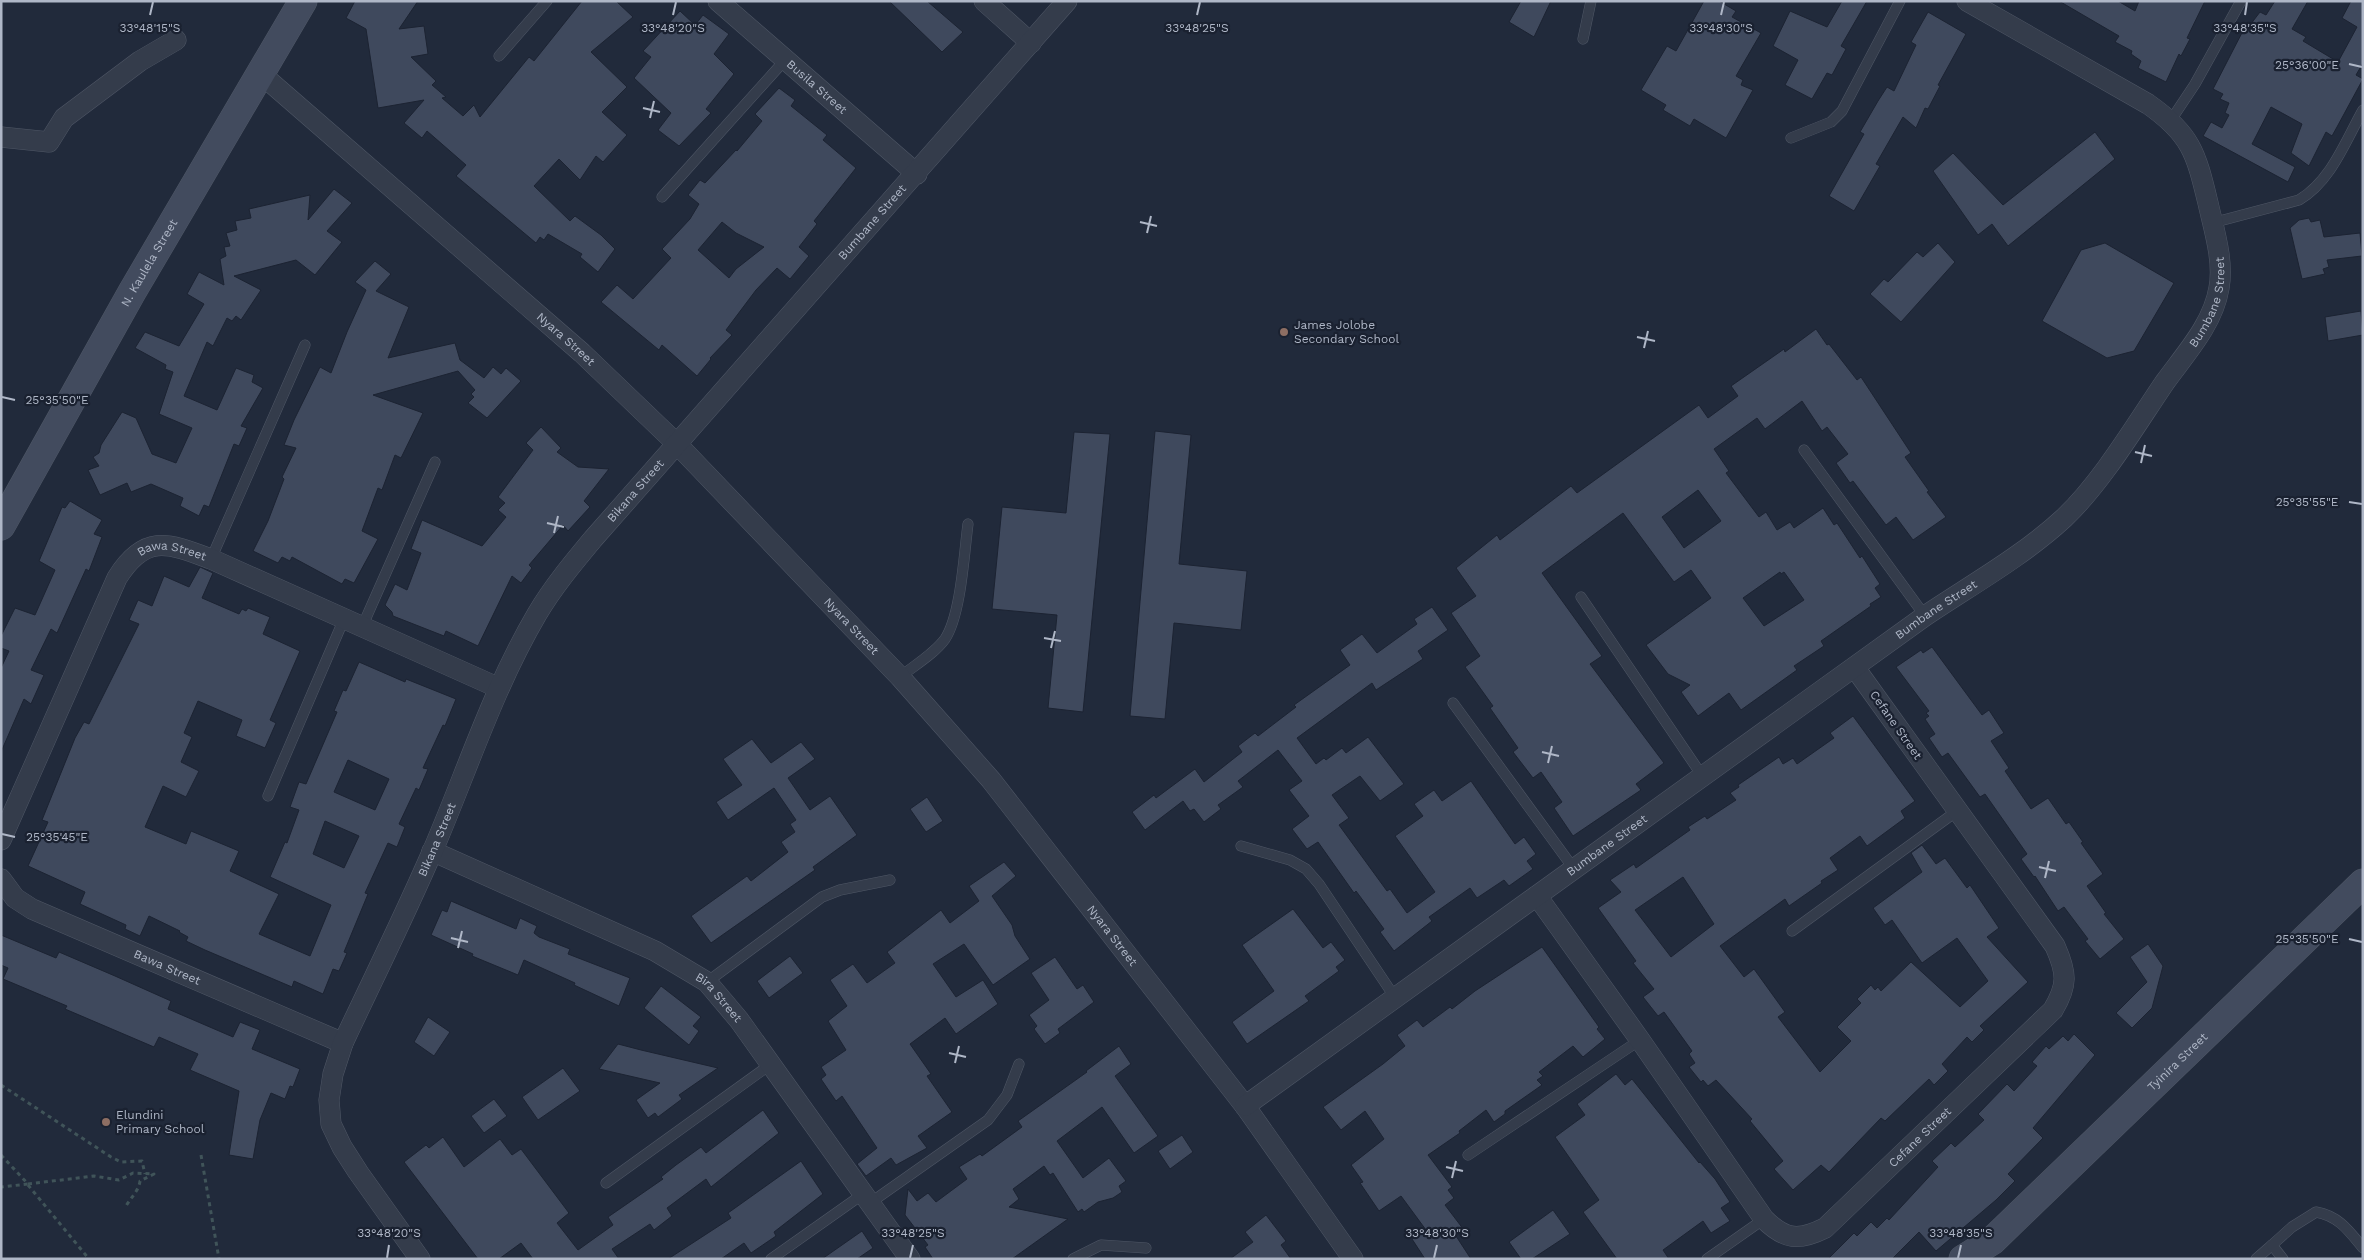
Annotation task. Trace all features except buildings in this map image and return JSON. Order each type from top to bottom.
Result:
[{"type":"street","name":"N. Kaulela Street","points":[[1,526],[132,292],[303,1]]},
{"type":"street","name":"Busila Street","points":[[718,1],[917,174]]},
{"type":"street","points":[[984,1],[1032,42]]},
{"type":"street","name":"Bumbane Street","points":[[678,444],[1067,1]]},
{"type":"street","name":"Bumbane Street","points":[[1245,1106],[1925,616],[2038,539],[2070,511],[2100,474],[2212,313],[2220,285],[2220,265],[2202,176],[2192,150],[2182,132],[2171,120],[1989,6],[1967,1]]},
{"type":"street","points":[[1,137],[49,142],[64,118],[140,61],[176,40]]},
{"type":"street","name":"Nyara Street","points":[[261,74],[582,353],[678,444],[900,677],[991,780],[1245,1106],[1353,1259]]},
{"type":"street","name":"Bikana Street","points":[[420,1259],[342,1148],[332,1124],[329,1100],[333,1074],[343,1043],[432,851],[499,688],[537,613],[561,577],[678,444]]},
{"type":"street","name":"Bawa Street","points":[[1,840],[117,578],[128,561],[140,551],[164,544],[211,559],[499,688]]},
{"type":"street","name":"Cefane Street","points":[[1536,896],[1640,1040],[1764,1219],[1775,1230],[1790,1237],[1810,1236],[1825,1228],[2052,1010],[2061,996],[2065,982],[2063,964],[2055,946],[1855,668]]},
{"type":"street","name":"Bira Street","points":[[432,851],[656,951],[707,982],[739,1020],[910,1259]]},
{"type":"street","name":"Bawa Street","points":[[1,879],[15,898],[32,909],[343,1043]]},
{"type":"street","name":"Tyinira Street","points":[[1963,1259],[1988,1250],[2363,883]]},
{"type":"lane","points":[[499,56],[547,1]]},
{"type":"lane","points":[[1583,39],[1591,1]]},
{"type":"lane","points":[[1791,138],[1831,122],[1842,111],[1900,1]]},
{"type":"lane","points":[[2171,120],[2195,84],[2241,1]]},
{"type":"lane","points":[[662,197],[785,60]]},
{"type":"lane","points":[[2212,224],[2299,200],[2310,194],[2333,164],[2363,110]]},
{"type":"lane","points":[[211,559],[305,344]]},
{"type":"lane","points":[[1804,450],[1925,616]]},
{"type":"lane","points":[[268,796],[435,462]]},
{"type":"lane","points":[[900,677],[945,639],[956,605],[968,524]]},
{"type":"lane","points":[[1581,597],[1703,777]]},
{"type":"lane","points":[[1453,703],[1574,868]]},
{"type":"lane","points":[[1792,931],[1957,811]]},
{"type":"lane","points":[[1242,846],[1276,855],[1306,868],[1319,884],[1396,999]]},
{"type":"lane","points":[[707,982],[822,897],[840,890],[890,880]]},
{"type":"lane","points":[[1468,1155],[1640,1040]]},
{"type":"lane","points":[[606,1183],[771,1064]]},
{"type":"lane","points":[[771,1259],[988,1120],[1007,1095],[1019,1064]]},
{"type":"lane","points":[[2256,1259],[2292,1227],[2316,1212],[2328,1214],[2342,1223],[2363,1248]]},
{"type":"lane","points":[[1708,1259],[1764,1219]]},
{"type":"lane","points":[[1073,1259],[1101,1245],[1146,1248]]},
{"type":"lane","points":[[2272,1245],[2283,1259]]},
{"type":"path","points":[[1,1085],[111,1157],[121,1162],[142,1161],[145,1174]]},
{"type":"path","points":[[1,1155],[28,1184],[89,1259]]},
{"type":"path","points":[[201,1155],[219,1259]]},
{"type":"path","points":[[1,1187],[94,1176],[120,1180],[133,1173],[154,1174],[140,1181],[140,1186],[130,1197],[125,1208]]},
{"type":"place","name":"James Jolobe Secondary School","points":[[1284,332]]},
{"type":"place","name":"Elundini Primary School","points":[[106,1122]]}]
